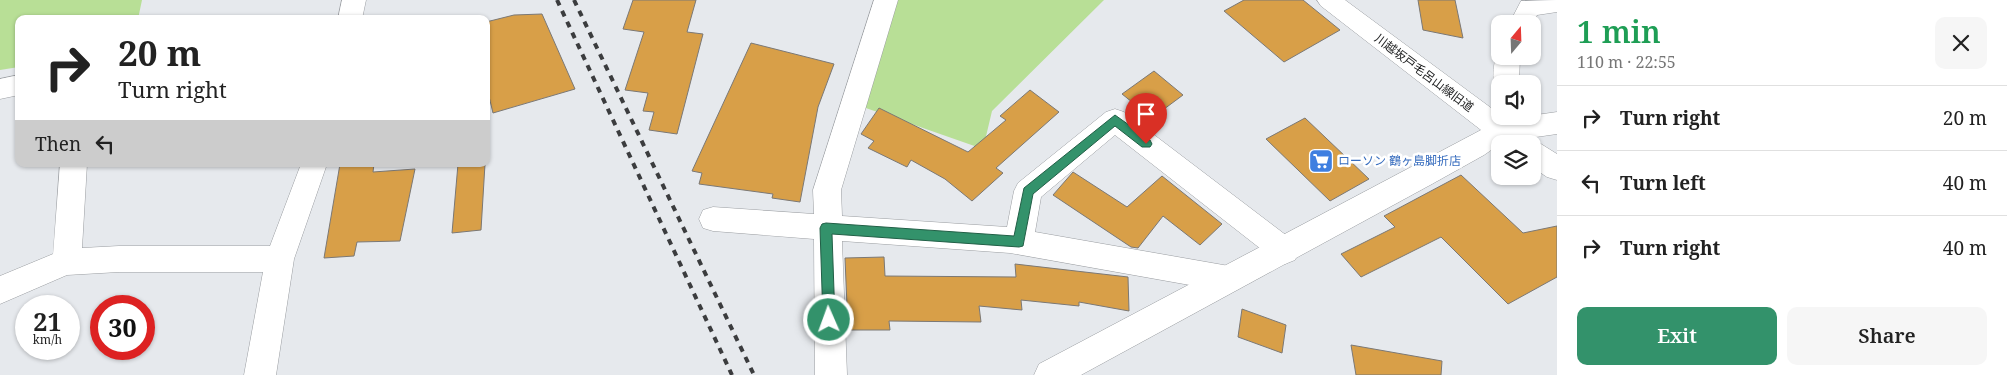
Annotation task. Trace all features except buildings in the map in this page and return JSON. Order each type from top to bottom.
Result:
[{"type":"street","points":[[351,15],[354,0]]},
{"type":"street","points":[[831,375],[826,190],[886,0]]},
{"type":"street","name":"川越坂戸毛呂山線旧道","points":[[1329,0],[1368,32],[1508,130]]},
{"type":"street","points":[[1525,15],[1529,7],[1557,2]]},
{"type":"street","points":[[0,89],[15,86]]},
{"type":"street","points":[[1019,242],[1028,191],[1115,120],[1285,251]]},
{"type":"street","points":[[1050,375],[1285,251],[1508,130],[1557,124]]},
{"type":"street","points":[[1541,158],[1557,169]]},
{"type":"street","points":[[67,262],[73,167]]},
{"type":"street","points":[[260,375],[280,259],[313,167]]},
{"type":"street","points":[[713,218],[1019,242],[1229,279]]},
{"type":"street","points":[[0,290],[34,274],[67,262],[119,259],[280,259]]},
{"type":"green space","points":[[0,0],[142,0],[139,15],[15,15],[15,68],[0,70]]},
{"type":"green space","points":[[896,0],[1104,0],[992,111],[983,149],[863,107]]},
{"type":"railway","points":[[557,0],[732,375]]},
{"type":"railway","points":[[574,0],[754,375]]},
{"type":"place","name":"ローソン 鶴ヶ島脚折店","points":[[1321,161]]},
{"type":"route","points":[[829,320],[826,228],[1019,242],[1028,191],[1115,120],[1146,144]]}]
